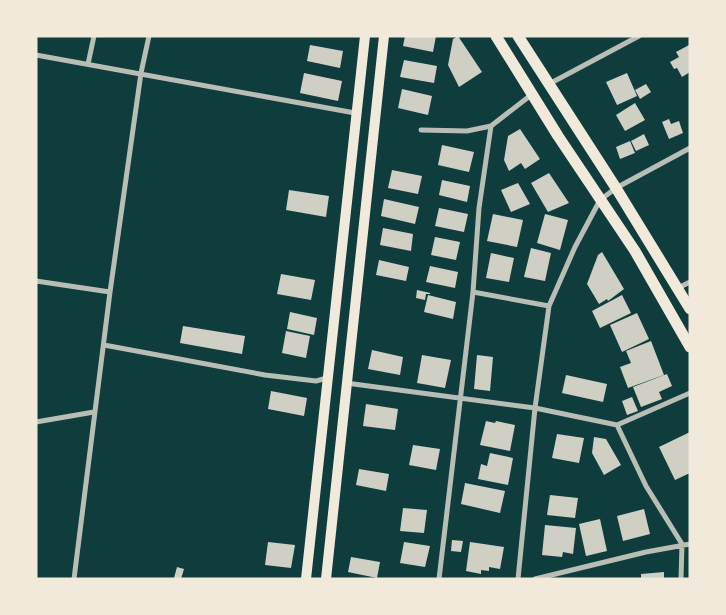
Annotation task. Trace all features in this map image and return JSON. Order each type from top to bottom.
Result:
[{"type":"main road","points":[[306,579],[365,36]]},
{"type":"main road","points":[[326,579],[384,36]]},
{"type":"main road","points":[[496,36],[558,136],[635,251],[690,347]]},
{"type":"main road","points":[[518,36],[616,188],[690,309]]},
{"type":"street","points":[[88,64],[94,36]]},
{"type":"street","points":[[74,579],[110,292],[141,73],[149,36]]},
{"type":"street","points":[[549,84],[639,36]]},
{"type":"street","points":[[36,55],[356,113]]},
{"type":"street","points":[[421,130],[467,131],[491,126],[533,94]]},
{"type":"street","points":[[439,579],[473,292],[479,208],[491,126]]},
{"type":"street","points":[[518,579],[535,408],[549,306],[575,247],[600,200],[616,188],[690,148]]},
{"type":"street","points":[[36,281],[110,292]]},
{"type":"street","points":[[678,288],[690,282]]},
{"type":"street","points":[[473,292],[549,306]]},
{"type":"street","points":[[104,345],[265,375],[316,381],[327,378]]},
{"type":"street","points":[[346,383],[535,408],[617,425],[690,393]]},
{"type":"street","points":[[36,422],[94,412]]},
{"type":"street","points":[[617,425],[646,486],[682,544],[681,579]]},
{"type":"street","points":[[536,579],[682,544],[690,544]]},
{"type":"building","points":[[405,36],[436,36],[433,52],[403,46]]},
{"type":"building","points":[[458,36],[482,72],[459,87],[448,65],[453,39]]},
{"type":"building","points":[[310,45],[343,51],[340,68],[307,61]]},
{"type":"building","points":[[689,45],[690,72],[682,77],[677,68],[674,69],[670,62],[679,57],[676,52]]},
{"type":"building","points":[[404,60],[437,66],[434,83],[400,77]]},
{"type":"building","points":[[304,73],[342,81],[338,101],[300,93]]},
{"type":"building","points":[[627,73],[637,96],[617,105],[606,82]]},
{"type":"building","points":[[646,84],[651,92],[640,99],[635,90]]},
{"type":"building","points":[[402,89],[432,96],[428,115],[398,108]]},
{"type":"building","points":[[635,103],[645,120],[625,131],[616,115]]},
{"type":"building","points":[[669,119],[671,124],[679,121],[683,133],[669,139],[662,122]]},
{"type":"building","points":[[520,129],[540,159],[525,169],[521,163],[509,171],[504,160],[508,136]]},
{"type":"building","points":[[644,134],[649,145],[636,151],[631,141]]},
{"type":"building","points":[[630,141],[635,153],[620,159],[616,147]]},
{"type":"building","points":[[442,145],[474,152],[469,172],[438,165]]},
{"type":"building","points":[[392,170],[422,176],[418,194],[388,188]]},
{"type":"building","points":[[549,173],[569,203],[548,212],[531,183]]},
{"type":"building","points":[[442,180],[470,186],[467,202],[439,195]]},
{"type":"building","points":[[518,183],[530,204],[511,212],[501,190]]},
{"type":"building","points":[[289,190],[329,196],[326,217],[286,210]]},
{"type":"building","points":[[384,199],[419,207],[415,224],[381,216]]},
{"type":"building","points":[[439,208],[468,214],[464,232],[435,226]]},
{"type":"building","points":[[493,214],[523,220],[517,247],[487,241]]},
{"type":"building","points":[[545,214],[568,220],[560,250],[537,243]]},
{"type":"building","points":[[383,228],[413,234],[411,251],[380,245]]},
{"type":"building","points":[[435,237],[460,242],[456,260],[431,255]]},
{"type":"building","points":[[531,248],[551,253],[545,281],[524,277]]},
{"type":"building","points":[[602,252],[624,289],[608,301],[607,299],[599,304],[587,284],[598,255]]},
{"type":"building","points":[[491,253],[514,258],[509,282],[486,278]]},
{"type":"building","points":[[379,260],[409,267],[406,281],[376,275]]},
{"type":"building","points":[[430,266],[458,272],[455,288],[426,282]]},
{"type":"building","points":[[281,274],[315,280],[311,300],[277,294]]},
{"type":"building","points":[[417,290],[430,294],[426,294],[425,300],[416,298]]},
{"type":"building","points":[[428,295],[456,302],[453,319],[424,312]]},
{"type":"building","points":[[622,295],[631,313],[600,328],[592,311]]},
{"type":"building","points":[[290,312],[317,318],[314,335],[287,329]]},
{"type":"building","points":[[637,313],[649,339],[622,352],[610,325]]},
{"type":"building","points":[[183,326],[245,336],[242,354],[180,343]]},
{"type":"building","points":[[286,331],[310,336],[306,358],[282,353]]},
{"type":"building","points":[[651,341],[664,375],[628,388],[620,367],[631,363],[626,351]]},
{"type":"building","points":[[372,350],[403,357],[400,375],[368,369]]},
{"type":"building","points":[[422,355],[451,360],[445,388],[417,383]]},
{"type":"building","points":[[477,355],[493,357],[490,391],[474,389]]},
{"type":"building","points":[[667,374],[672,386],[659,392],[662,399],[641,407],[633,387]]},
{"type":"building","points":[[566,375],[607,384],[603,402],[562,393]]},
{"type":"building","points":[[271,391],[307,398],[304,416],[268,409]]},
{"type":"building","points":[[632,397],[638,411],[627,415],[622,401]]},
{"type":"building","points":[[366,404],[398,409],[395,430],[363,426]]},
{"type":"building","points":[[486,421],[515,425],[510,451],[480,445]]},
{"type":"building","points":[[690,432],[690,473],[675,480],[659,447]]},
{"type":"building","points":[[557,434],[584,438],[579,463],[552,458]]},
{"type":"building","points":[[594,437],[606,439],[621,465],[604,475],[592,453]]},
{"type":"building","points":[[413,445],[440,449],[436,470],[409,465]]},
{"type":"building","points":[[490,453],[513,458],[508,485],[478,479],[481,464],[487,466]]},
{"type":"building","points":[[359,469],[389,474],[386,491],[356,485]]},
{"type":"building","points":[[465,483],[505,491],[500,513],[461,504]]},
{"type":"building","points":[[550,495],[578,498],[575,518],[547,515]]},
{"type":"building","points":[[403,508],[427,510],[424,533],[400,531]]},
{"type":"building","points":[[644,509],[650,534],[623,541],[617,516]]},
{"type":"building","points":[[600,519],[607,551],[586,556],[579,524]]},
{"type":"building","points":[[545,525],[576,528],[573,554],[563,552],[562,557],[542,555]]},
{"type":"building","points":[[452,540],[463,541],[461,552],[451,551]]},
{"type":"building","points":[[268,542],[295,545],[291,568],[265,565]]},
{"type":"building","points":[[404,542],[430,546],[425,567],[400,563]]},
{"type":"building","points":[[470,542],[504,547],[500,569],[489,567],[489,571],[481,570],[481,574],[466,571]]},
{"type":"building","points":[[351,557],[380,562],[377,578],[348,572]]},
{"type":"building","points":[[177,567],[184,569],[181,579],[174,578]]},
{"type":"building","points":[[664,572],[664,579],[641,579],[641,574]]}]
